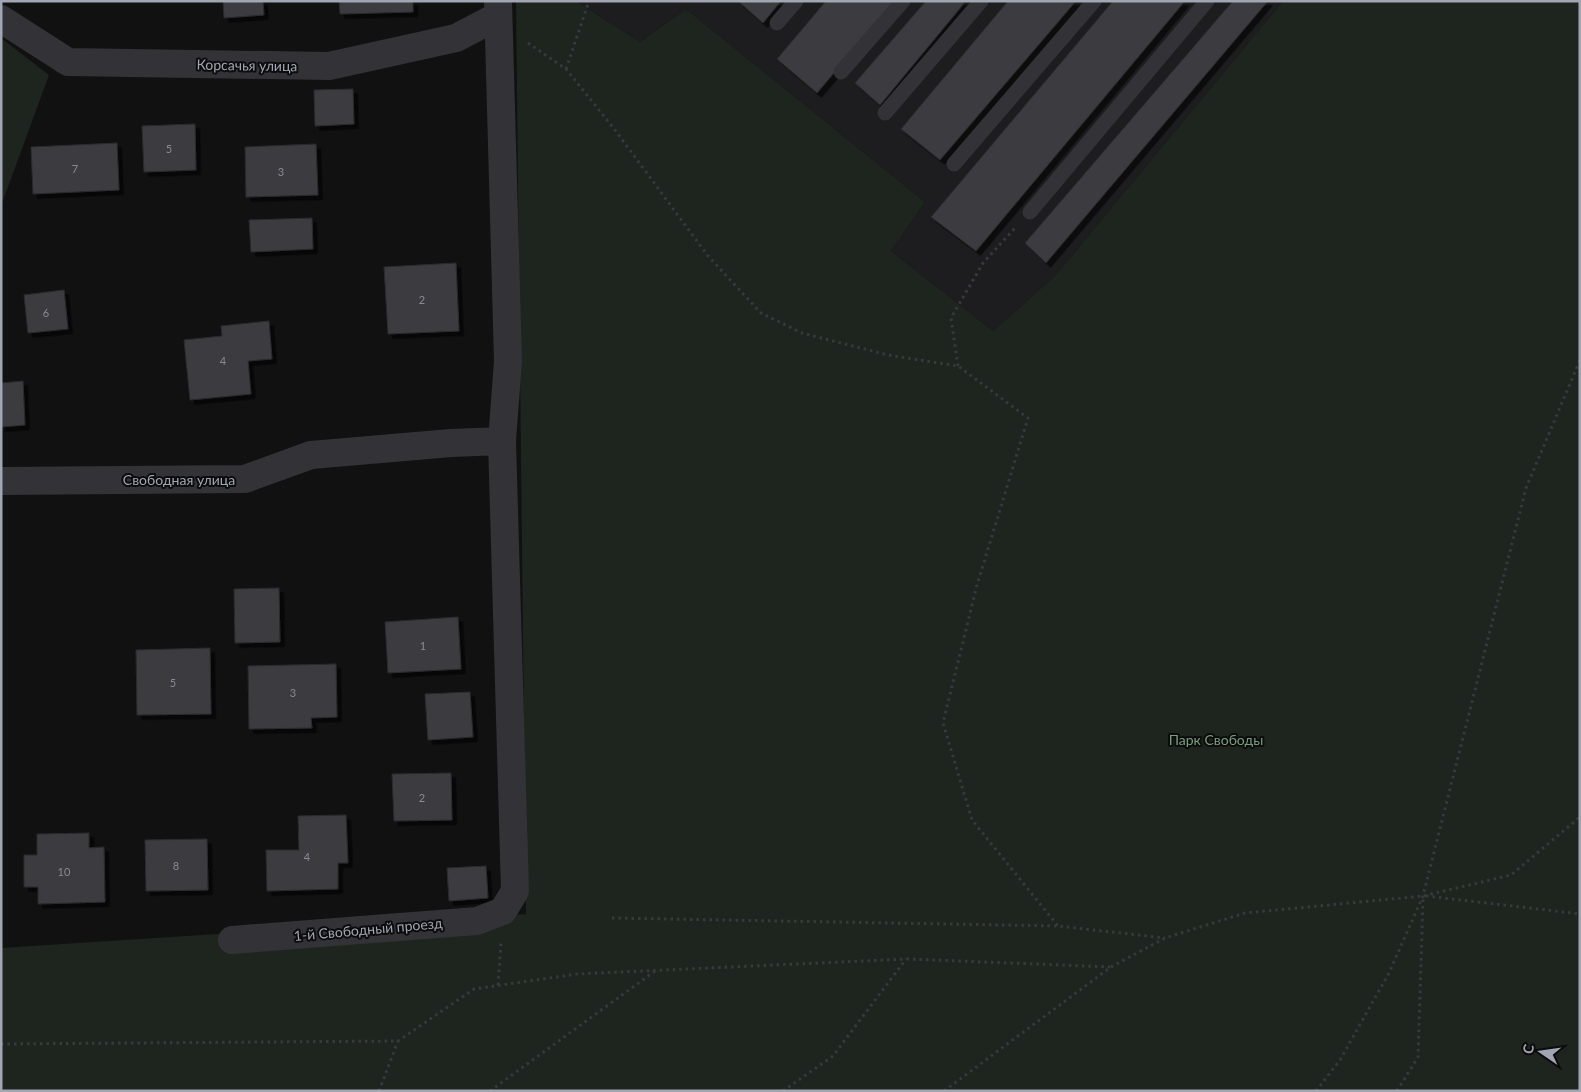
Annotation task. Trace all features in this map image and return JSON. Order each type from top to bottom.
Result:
[{"type":"street","name":"Корсачья улица","points":[[1,19],[68,62],[329,66],[456,38],[498,9]]},
{"type":"street","points":[[498,9],[508,361],[502,441],[515,891],[503,911]]},
{"type":"street","name":"Свободная улица","points":[[1,481],[245,479],[311,455],[450,443],[502,441]]},
{"type":"street","name":"1-й Свободный проезд","points":[[232,940],[477,921],[503,911]]},
{"type":"lane","points":[[777,23],[796,1]]},
{"type":"lane","points":[[841,72],[903,1]]},
{"type":"lane","points":[[885,113],[981,1]]},
{"type":"lane","points":[[954,164],[1094,1]]},
{"type":"lane","points":[[1030,212],[1208,1]]},
{"type":"path","points":[[566,69],[589,1]]},
{"type":"path","points":[[498,9],[534,49],[566,69],[616,130],[708,256],[761,313],[802,333],[888,355],[958,366],[1028,418],[977,584],[942,723],[972,820],[1058,926]]},
{"type":"path","points":[[958,366],[951,318],[983,263],[1030,212]]},
{"type":"path","points":[[1316,1091],[1340,1060],[1389,973],[1423,896],[1526,488],[1580,360]]},
{"type":"path","points":[[944,1091],[1111,967],[1165,938],[1245,913],[1423,896],[1511,874],[1580,817]]},
{"type":"path","points":[[1423,896],[1580,914]]},
{"type":"path","points":[[1397,1091],[1418,1057],[1423,896]]},
{"type":"path","points":[[498,985],[503,911]]},
{"type":"path","points":[[612,918],[1058,926],[1165,938]]},
{"type":"path","points":[[1,1044],[398,1041],[474,989],[577,974],[907,959],[1111,967]]},
{"type":"path","points":[[783,1091],[833,1056],[907,959]]},
{"type":"path","points":[[490,1091],[656,970]]},
{"type":"path","points":[[379,1091],[398,1041]]},
{"type":"shaded area","points":[[576,1],[1283,1],[1055,276],[993,331],[891,251],[925,202],[686,9],[640,42]]},
{"type":"green space","name":"Парк Свободы","points":[[516,1],[576,1],[640,42],[686,9],[925,202],[891,251],[993,331],[1055,276],[1283,1],[1580,1],[1580,1091],[1,1091],[1,948],[526,914]]},
{"type":"green space","points":[[1,38],[49,75],[1,206]]},
{"type":"building","points":[[223,1],[263,1],[264,15],[224,18]]},
{"type":"building","points":[[339,1],[413,1],[413,12],[340,14]]},
{"type":"building","points":[[738,1],[781,1],[763,23]]},
{"type":"building","points":[[826,1],[895,1],[817,93],[777,59]]},
{"type":"building","points":[[926,1],[966,1],[880,105],[855,83]]},
{"type":"building","points":[[1008,1],[1076,1],[940,160],[901,129]]},
{"type":"building","points":[[1113,1],[1185,1],[976,251],[931,217]]},
{"type":"building","points":[[1233,1],[1268,1],[1046,263],[1025,243]]},
{"type":"building","points":[[353,89],[354,124],[315,126],[314,90]]},
{"type":"building","points":[[195,124],[196,170],[144,172],[142,126]]},
{"type":"building","points":[[117,143],[119,190],[33,194],[31,147]]},
{"type":"building","points":[[316,144],[318,195],[246,197],[245,147]]},
{"type":"building","points":[[312,218],[313,249],[251,252],[249,220]]},
{"type":"building","points":[[456,263],[459,331],[388,334],[384,267]]},
{"type":"building","points":[[64,290],[68,329],[28,333],[24,295]]},
{"type":"building","points":[[269,321],[272,359],[248,361],[251,394],[190,400],[184,340],[222,336],[221,326]]},
{"type":"building","points":[[23,381],[25,425],[1,427],[1,383]]},
{"type":"building","points":[[279,588],[280,642],[235,643],[234,589]]},
{"type":"building","points":[[458,617],[461,669],[388,673],[385,622]]},
{"type":"building","points":[[210,648],[211,714],[137,715],[136,650]]},
{"type":"building","points":[[336,664],[337,717],[311,718],[312,728],[249,729],[248,666]]},
{"type":"building","points":[[470,692],[473,737],[428,740],[425,694]]},
{"type":"building","points":[[451,773],[452,820],[394,821],[392,774]]},
{"type":"building","points":[[346,815],[348,863],[338,863],[338,889],[267,891],[266,850],[299,850],[298,816]]},
{"type":"building","points":[[89,833],[89,848],[104,847],[105,902],[38,904],[38,887],[24,887],[24,855],[37,855],[37,834]]},
{"type":"building","points":[[207,839],[208,890],[146,891],[145,840]]},
{"type":"building","points":[[486,866],[488,898],[449,901],[447,868]]}]
